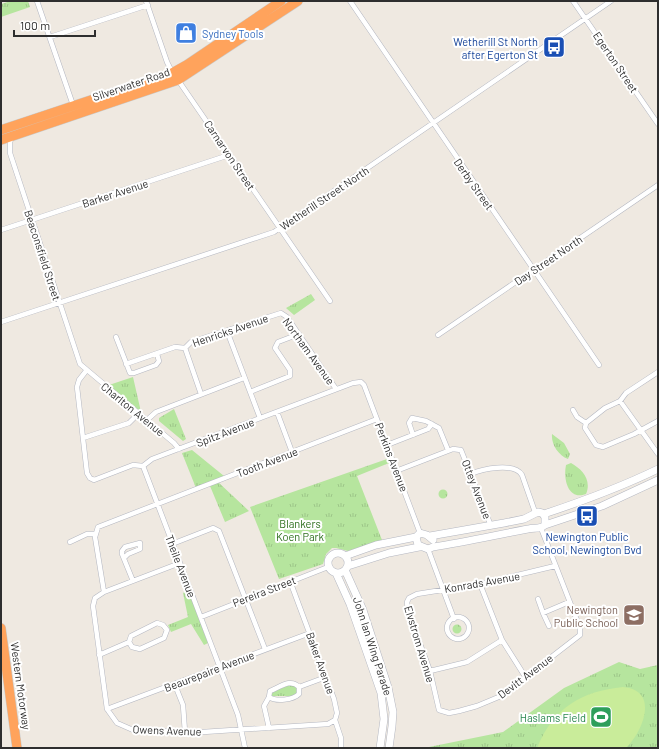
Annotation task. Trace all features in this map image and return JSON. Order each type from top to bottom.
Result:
[{"type":"highway","name":"Silverwater Road","points":[[1,129],[172,72],[188,64],[281,1]]},
{"type":"highway","name":"Silverwater Road","points":[[1,140],[178,80],[298,1]]},
{"type":"highway","name":"Western Motorway","points":[[1,628],[17,746]]},
{"type":"street","points":[[38,1],[73,105]]},
{"type":"street","name":"Derby Street","points":[[350,1],[432,123],[599,365]]},
{"type":"street","name":"Egerton Street","points":[[573,1],[658,124]]},
{"type":"street","name":"Wetherill Street North","points":[[2,322],[271,233],[279,229],[611,1]]},
{"type":"street","points":[[50,37],[147,3]]},
{"type":"street","name":"Carnarvon Street","points":[[147,3],[172,72],[330,302]]},
{"type":"street","name":"Beaconsfield Street","points":[[12,136],[10,142],[10,153],[77,359],[86,371]]},
{"type":"street","name":"Barker Avenue","points":[[1,230],[229,155]]},
{"type":"street","name":"Day Street North","points":[[438,335],[534,271],[658,185]]},
{"type":"street","name":"Henricks Avenue","points":[[126,364],[175,348],[185,348],[191,342],[281,313]]},
{"type":"street","name":"Northam Avenue","points":[[281,313],[287,317],[336,389]]},
{"type":"street","points":[[226,331],[260,418]]},
{"type":"street","points":[[250,392],[290,376],[290,370],[275,348],[280,341],[299,334]]},
{"type":"street","points":[[116,337],[130,373],[142,370],[158,363],[157,354]]},
{"type":"street","points":[[185,348],[201,394]]},
{"type":"street","points":[[138,360],[142,370]]},
{"type":"street","points":[[86,371],[79,380],[77,387],[83,438],[129,423],[138,414]]},
{"type":"street","name":"Charlton Avenue","points":[[86,371],[147,420],[179,449]]},
{"type":"street","points":[[586,423],[605,408],[620,401],[626,393],[658,372]]},
{"type":"street","points":[[147,420],[156,412],[244,378]]},
{"type":"street","name":"Spitz Avenue","points":[[83,438],[87,473],[90,478],[97,480],[133,466],[143,466],[152,460],[179,449],[353,382],[360,382]]},
{"type":"street","name":"Perkins Avenue","points":[[360,382],[364,385],[387,445],[418,535]]},
{"type":"street","points":[[620,401],[658,454]]},
{"type":"street","points":[[573,410],[576,417],[586,423]]},
{"type":"street","points":[[277,412],[292,452]]},
{"type":"street","points":[[413,434],[409,423],[412,418],[432,424],[440,430],[448,450]]},
{"type":"street","name":"Tooth Avenue","points":[[95,534],[98,527],[377,419]]},
{"type":"street","points":[[586,423],[586,430],[596,445],[600,447],[608,445],[658,421]]},
{"type":"street","points":[[387,445],[428,429],[432,424]]},
{"type":"street","name":"Ottey Avenue","points":[[396,471],[448,450],[455,448],[461,450],[491,526]]},
{"type":"street","name":"Theile Avenue","points":[[143,466],[238,715],[245,748]]},
{"type":"street","points":[[471,474],[483,469],[513,468],[519,470],[522,475],[533,514],[531,521],[540,527],[569,602],[543,613]]},
{"type":"street","points":[[345,556],[376,545],[418,535],[430,536],[491,526],[540,512],[544,514],[637,480],[658,469]]},
{"type":"street","points":[[346,568],[348,561],[345,556],[340,553],[334,553],[328,560],[328,567],[336,573],[390,552],[419,547],[430,548],[540,527],[602,506],[658,480]]},
{"type":"street","points":[[540,527],[546,520],[544,514]]},
{"type":"street","points":[[172,544],[213,528],[221,534],[265,649]]},
{"type":"street","points":[[70,542],[87,534],[95,534],[104,592]]},
{"type":"street","points":[[418,535],[416,543],[419,547]]},
{"type":"street","points":[[430,536],[433,541],[430,548],[442,589],[454,619]]},
{"type":"street","points":[[124,558],[133,581]]},
{"type":"street","points":[[107,709],[93,606],[97,595],[180,563]]},
{"type":"street","name":"Konrads Avenue","points":[[409,598],[413,595],[442,589],[480,584],[555,566]]},
{"type":"street","name":"Pereira Street","points":[[201,617],[328,567]]},
{"type":"street","name":"John Ian Wing Parade","points":[[346,568],[363,610],[388,687],[393,712],[389,748]]},
{"type":"street","name":"John Ian Wing Parade","points":[[336,573],[352,609],[381,693],[384,719],[380,748]]},
{"type":"street","name":"Baker Avenue","points":[[290,581],[336,707],[335,720],[341,738],[341,747]]},
{"type":"street","points":[[480,584],[502,640],[526,678]]},
{"type":"street","name":"Elvstrom Avenue","points":[[409,598],[407,602],[408,611],[430,671],[438,708],[442,712]]},
{"type":"street","points":[[538,599],[549,626]]},
{"type":"street","name":"Devitt Avenue","points":[[442,712],[452,712],[485,703],[505,693],[526,678],[557,651],[578,639],[580,635],[580,628],[569,602]]},
{"type":"street","points":[[460,617],[464,618],[469,629],[467,634],[456,639],[451,637],[447,625],[449,621],[454,619],[460,617]]},
{"type":"street","points":[[99,655],[129,642],[132,634],[157,623],[163,624],[167,630],[164,638],[140,649],[132,647],[129,642]]},
{"type":"street","name":"Beaurepaire Avenue","points":[[107,709],[175,685],[220,666],[310,633]]},
{"type":"street","points":[[430,671],[467,662],[502,640]]},
{"type":"street","points":[[300,688],[326,677]]},
{"type":"street","points":[[268,728],[264,706],[269,697],[270,691],[290,682],[295,683],[300,688]]},
{"type":"street","points":[[175,685],[183,704],[185,732]]},
{"type":"street","points":[[269,697],[275,700],[295,698],[299,694],[300,688]]},
{"type":"street","name":"Owens Avenue","points":[[107,709],[117,723],[128,729],[185,732],[328,724],[335,720]]},
{"type":"green space","points":[[11,1],[28,1],[30,7],[1,17],[1,4]]},
{"type":"green space","points":[[311,294],[315,300],[294,315],[286,308]]},
{"type":"green space","points":[[133,377],[141,412],[109,385]]},
{"type":"green space","points":[[174,409],[186,439],[183,441],[159,421],[159,418]]},
{"type":"green space","points":[[552,434],[564,443],[570,454],[568,459],[561,455],[556,449]]},
{"type":"green space","points":[[192,450],[224,476],[196,488],[182,453]]},
{"type":"green space","name":"Blankers Koen Park","points":[[387,459],[389,463],[357,476],[382,540],[348,551],[332,548],[326,554],[323,564],[279,579],[250,507]]},
{"type":"green space","points":[[571,463],[579,468],[587,480],[588,489],[586,494],[575,494],[571,492],[568,487],[565,471],[566,465]]},
{"type":"green space","points":[[218,482],[249,511],[225,522],[210,486]]},
{"type":"green space","points":[[443,489],[448,494],[443,499],[438,494]]},
{"type":"green space","points":[[188,590],[208,643],[204,645],[191,624],[171,632],[168,625],[188,617],[183,593]]},
{"type":"green space","points":[[457,624],[462,629],[457,634],[452,629]]},
{"type":"green space","points":[[619,662],[640,669],[658,665],[658,746],[655,748],[424,748],[503,732],[564,688]]},
{"type":"green space","points":[[292,684],[297,686],[299,691],[295,696],[272,696],[272,692]]},
{"type":"green space","name":"Haslams Field","points":[[623,687],[634,690],[641,695],[645,703],[645,712],[642,722],[633,740],[626,748],[537,748],[551,722],[560,712],[571,704],[595,693]]},
{"type":"place","name":"Sydney Tools","points":[[186,33]]},
{"type":"place","name":"Wetherill St North after Egerton St","points":[[554,47]]},
{"type":"place","name":"Newington Public School, Newington Bvd","points":[[587,516]]},
{"type":"place","name":"Newington Public School","points":[[634,615]]},
{"type":"place","name":"Haslams Field","points":[[601,717]]}]
